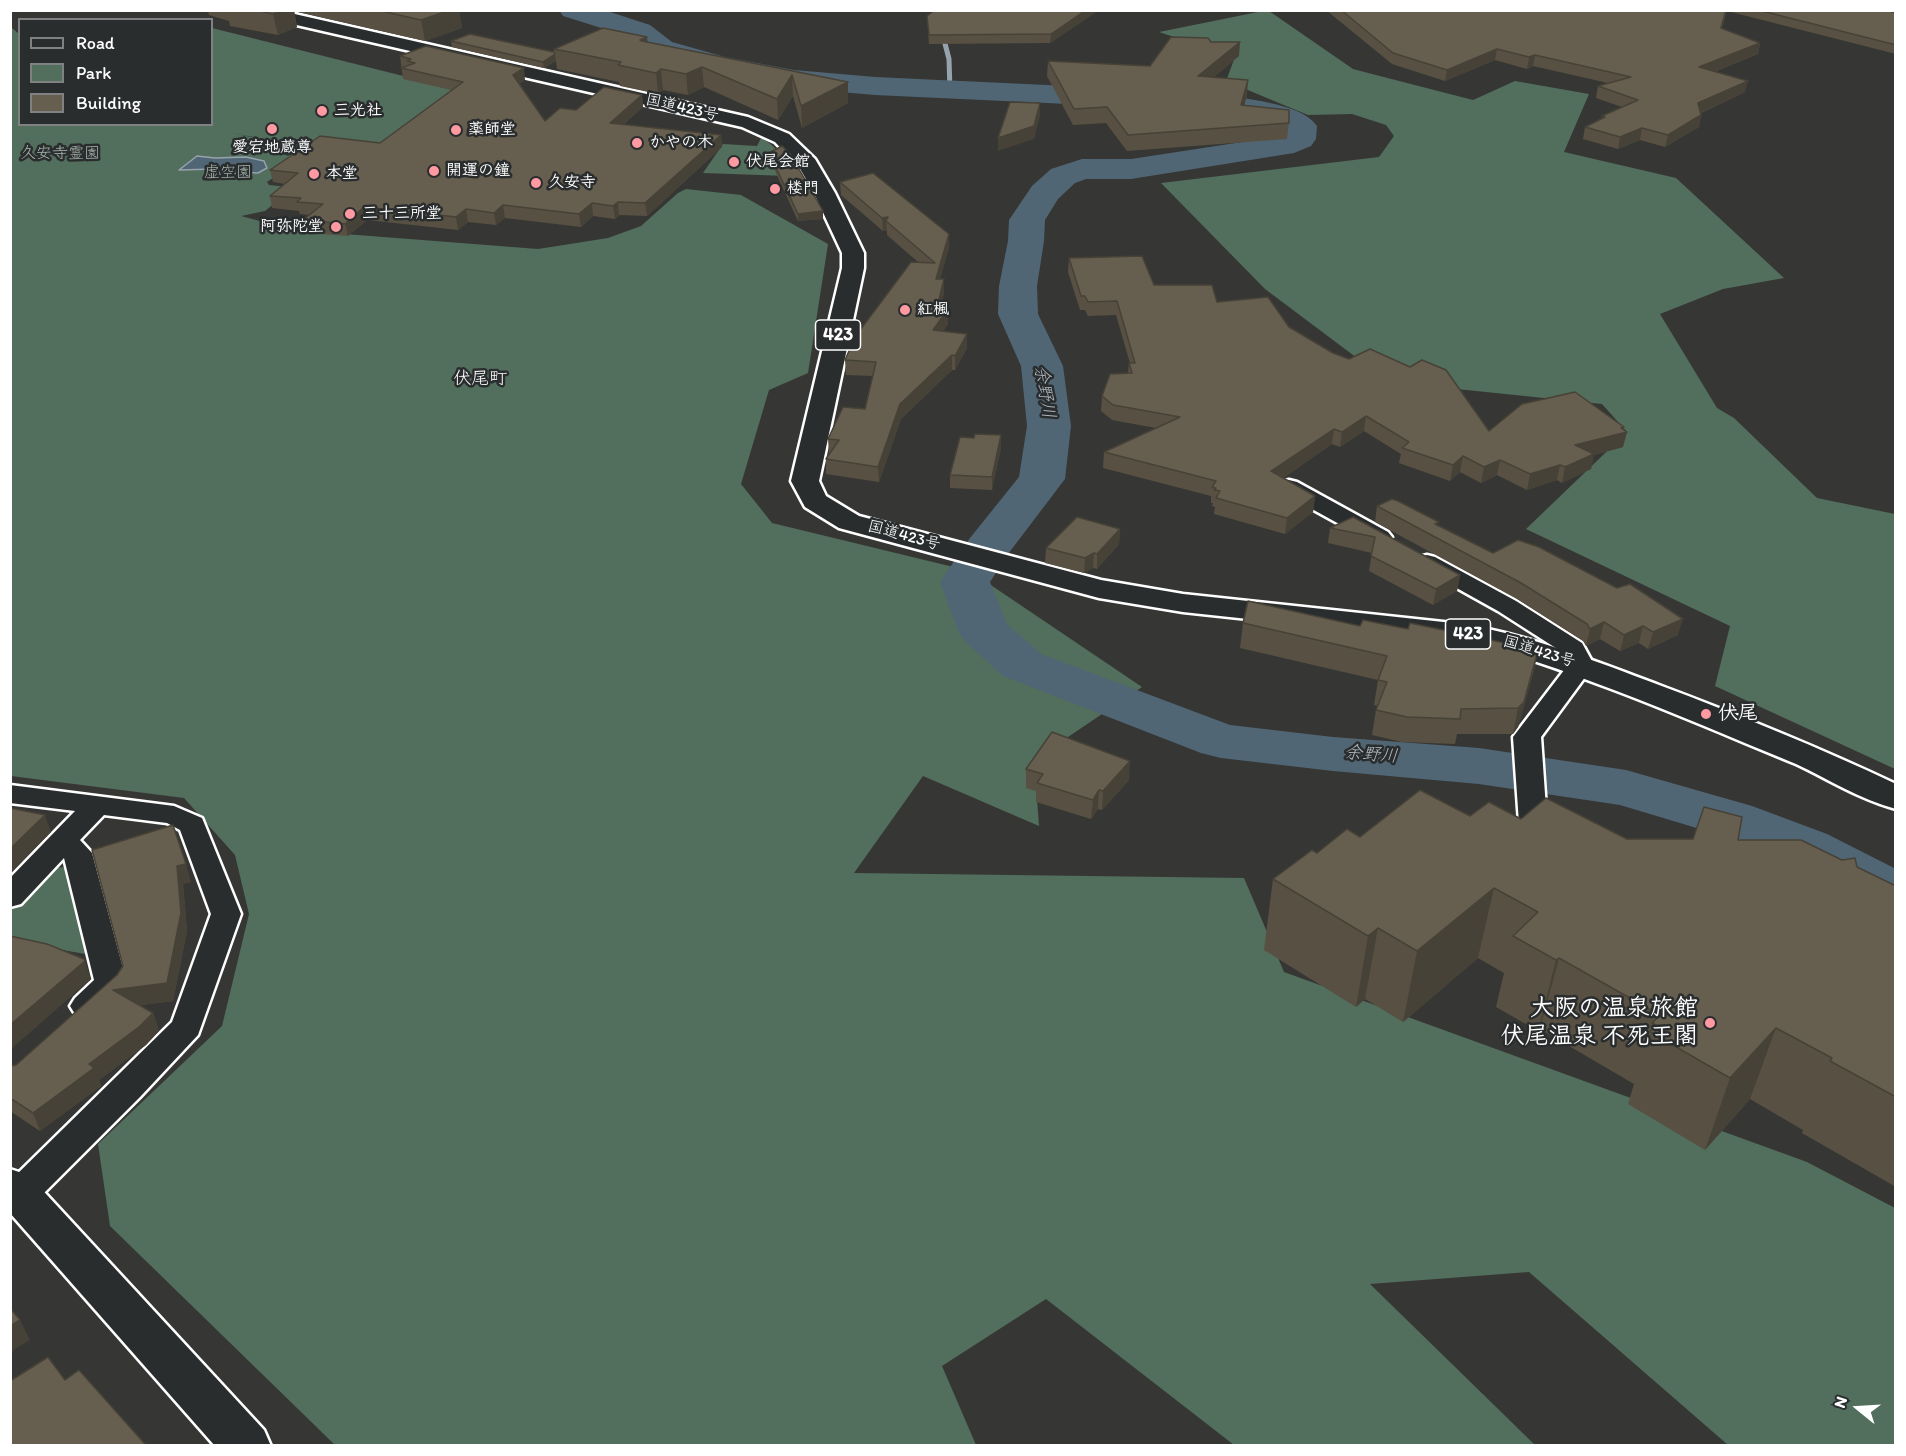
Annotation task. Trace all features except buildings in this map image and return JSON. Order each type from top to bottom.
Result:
[{"type":"main road","name":"国道423号","points":[[253,10],[748,123],[771,131],[787,141],[810,168],[853,253],[853,268],[805,482],[814,501],[849,522],[1099,589],[1183,603],[1462,633],[1502,640],[1581,664],[1830,766],[1896,798]]},
{"type":"main road","points":[[15,1190],[248,1446]]},
{"type":"street","points":[[1289,487],[1507,606],[1573,648],[1581,664],[1527,737],[1533,823]]},
{"type":"street","points":[[10,794],[174,815],[192,825],[226,914],[186,1028],[128,1088],[15,1190]]},
{"type":"street","points":[[10,897],[97,805]]},
{"type":"street","points":[[61,1028],[111,983],[76,853],[63,842]]},
{"type":"green space","points":[[1269,11],[1353,69],[1473,100],[1515,81],[1589,94],[1564,152],[1676,178],[1784,278],[1723,289],[1660,314],[1717,408],[1734,418],[1817,498],[1895,514],[1895,769],[1715,686],[1730,626],[1526,529],[1627,432],[1602,404],[1389,382],[1265,289],[1161,183],[1379,157],[1394,136],[1386,125],[1352,114],[1308,115],[1226,81],[1235,57],[1159,32]]},
{"type":"green space","points":[[11,27],[18,33],[18,126],[213,126],[213,28],[459,90],[419,118],[398,127],[410,122],[389,140],[385,137],[390,143],[367,153],[299,145],[231,133],[311,149],[312,152],[267,182],[269,185],[288,187],[291,190],[265,211],[241,216],[293,230],[538,249],[608,238],[641,226],[678,193],[686,189],[741,195],[828,244],[808,373],[769,390],[741,484],[772,523],[970,571],[1142,687],[1034,760],[1039,826],[923,776],[854,873],[1244,878],[1284,972],[1807,1162],[1895,1208],[1895,1445],[1728,1445],[1529,1272],[1370,1284],[1535,1445],[1234,1445],[1046,1299],[942,1366],[976,1445],[335,1445],[110,1226],[98,1144],[222,1026],[249,914],[235,855],[184,798],[11,776]]},
{"type":"green space","points":[[761,138],[775,149],[788,176],[703,173],[723,144],[757,146]]},
{"type":"green space","points":[[67,867],[91,955],[11,941],[10,911],[51,868]]},
{"type":"water","points":[[197,156],[246,157],[264,161],[267,168],[258,173],[237,172],[225,179],[215,169],[179,170]]},
{"type":"waterway","name":"余野川","points":[[573,10],[640,31],[662,48],[721,65],[794,79],[875,86],[1133,98]]},
{"type":"waterway","points":[[948,10],[943,36],[949,59],[950,90]]},
{"type":"waterway","name":"余野川","points":[[1214,104],[1282,116],[1301,126],[1299,139],[1282,146],[1131,169],[1082,169],[1063,176],[1044,193],[1027,220],[1026,241],[1018,286],[1018,314],[1042,366],[1049,426],[1042,479],[987,548],[965,582],[984,631],[1022,665],[1221,741],[1333,754],[1479,766],[1626,788],[1731,819],[1806,848],[1896,895]]},
{"type":"place","name":"三光社","points":[[322,111]]},
{"type":"place","name":"愛宕地蔵尊","points":[[272,129]]},
{"type":"place","name":"薬師堂","points":[[456,130]]},
{"type":"place","name":"かやの木","points":[[637,143]]},
{"type":"place","name":"伏尾会館","points":[[734,162]]},
{"type":"place","name":"開運の鐘","points":[[434,171]]},
{"type":"place","name":"本堂","points":[[314,174]]},
{"type":"place","name":"久安寺","points":[[536,183]]},
{"type":"place","name":"楼門","points":[[775,189]]},
{"type":"place","name":"三十三所堂","points":[[350,214]]},
{"type":"place","name":"阿弥陀堂","points":[[336,227]]},
{"type":"place","name":"紅楓","points":[[905,310]]},
{"type":"place","name":"伏尾","points":[[1706,714]]},
{"type":"place","name":"大阪の温泉旅館 伏尾温泉 不死王閣","points":[[1710,1023]]},
{"type":"district","name":"伏尾町","points":[[480,379]]},
{"type":"park label","name":"久安寺霊園","points":[[60,154]]},
{"type":"park label","name":"虚空園","points":[[228,173]]}]
